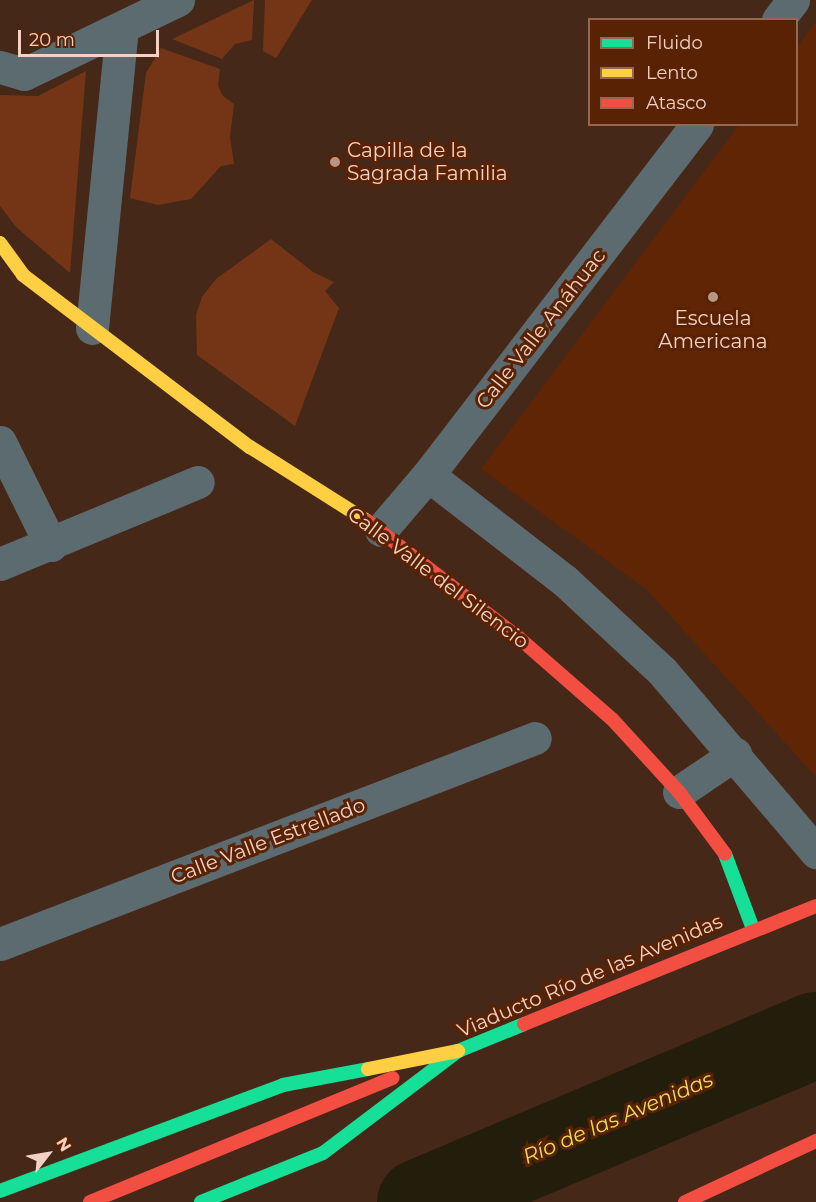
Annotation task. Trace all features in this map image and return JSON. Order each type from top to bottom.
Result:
[{"type":"main road","name":"Calle Valle del Silencio","points":[[0,243],[23,275],[250,447],[381,530],[519,638],[612,719],[679,792],[727,857],[753,929]]},
{"type":"main road","name":"Viaducto Río de las Avenidas","points":[[201,1202],[322,1153],[458,1051],[753,929],[816,906]]},
{"type":"main road","points":[[0,1191],[283,1085],[458,1051]]},
{"type":"main road","points":[[90,1202],[458,1051]]},
{"type":"main road","points":[[685,1202],[816,1141]]},
{"type":"street","points":[[0,67],[24,74],[178,0]]},
{"type":"street","points":[[780,18],[793,0]]},
{"type":"street","points":[[92,328],[122,27]]},
{"type":"street","name":"Calle Valle Anáhuac","points":[[381,530],[428,475],[696,126]]},
{"type":"street","points":[[0,442],[51,545]]},
{"type":"street","points":[[428,475],[564,580],[662,671],[735,754],[816,852]]},
{"type":"street","points":[[0,564],[51,545],[198,482]]},
{"type":"street","name":"Calle Valle Estrellado","points":[[0,944],[535,738]]},
{"type":"street","points":[[679,792],[735,754]]},
{"type":"shaded area","points":[[254,0],[252,40],[235,44],[222,59],[172,39]]},
{"type":"shaded area","points":[[265,0],[312,0],[276,58],[263,51]]},
{"type":"shaded area","name":"Escuela Americana","points":[[816,21],[816,777],[646,589],[481,469],[738,126],[798,126],[798,46]]},
{"type":"shaded area","points":[[161,48],[220,69],[218,86],[223,96],[234,104],[230,137],[234,164],[221,166],[191,199],[158,205],[130,198],[146,73]]},
{"type":"shaded area","points":[[86,71],[70,273],[16,227],[0,206],[0,95],[38,96]]},
{"type":"shaded area","points":[[271,239],[313,272],[334,282],[325,291],[339,308],[295,426],[197,355],[196,315],[202,297],[216,279]]},
{"type":"waterway","name":"Río de las Avenidas","points":[[420,1202],[816,1035]]},
{"type":"traffic: fast","points":[[725,854],[753,929]]},
{"type":"traffic: fast","points":[[201,1202],[323,1153],[458,1051],[524,1024]]},
{"type":"traffic: fast","points":[[0,1191],[283,1085],[368,1069]]},
{"type":"traffic: slow","points":[[0,243],[23,275],[250,447],[367,521]]},
{"type":"traffic: slow","points":[[368,1069],[458,1051]]},
{"type":"traffic: jam","points":[[367,521],[519,638],[612,719],[679,792],[725,854]]},
{"type":"traffic: jam","points":[[524,1024],[816,906]]},
{"type":"traffic: jam","points":[[90,1202],[393,1078]]},
{"type":"traffic: jam","points":[[685,1202],[816,1141]]},
{"type":"place","name":"Capilla de la Sagrada Familia","points":[[335,162]]},
{"type":"place","name":"Escuela Americana","points":[[713,297]]}]
